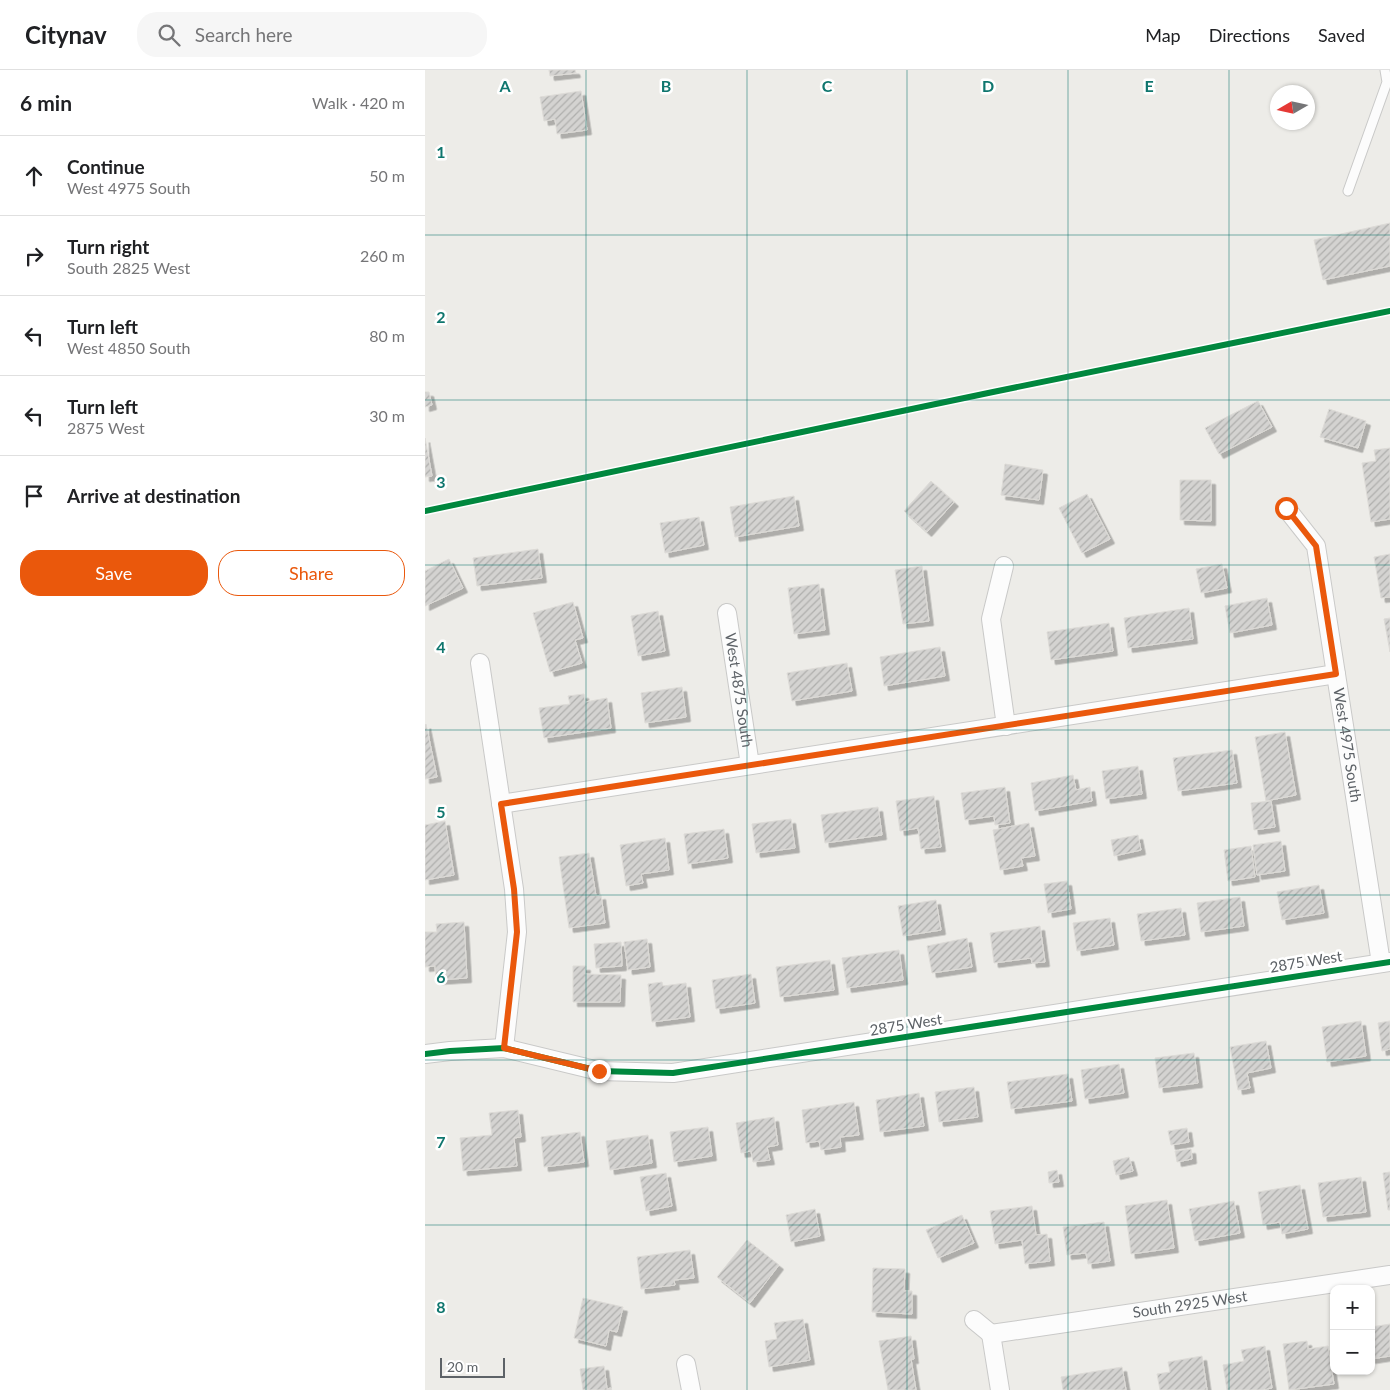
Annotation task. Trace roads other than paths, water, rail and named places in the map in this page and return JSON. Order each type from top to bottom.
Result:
[{"type":"street","name":"West 4975 South","points":[[1286,508],[1316,546],[1385,962]]},
{"type":"street","points":[[1004,566],[991,619],[1006,726]]},
{"type":"street","name":"West 4875 South","points":[[727,613],[749,765]]},
{"type":"street","points":[[480,663],[514,889],[517,932],[504,1048]]},
{"type":"street","points":[[501,804],[1336,674]]},
{"type":"street","name":"2875 West","points":[[425,1054],[504,1048],[599,1071],[673,1073],[1385,962]]},
{"type":"street","name":"South 2925 West","points":[[991,1334],[1390,1275]]},
{"type":"street","points":[[975,1320],[991,1334],[1000,1390]]},
{"type":"street","points":[[686,1364],[691,1390]]},
{"type":"lane","points":[[1347,191],[1387,82],[1385,70]]}]
